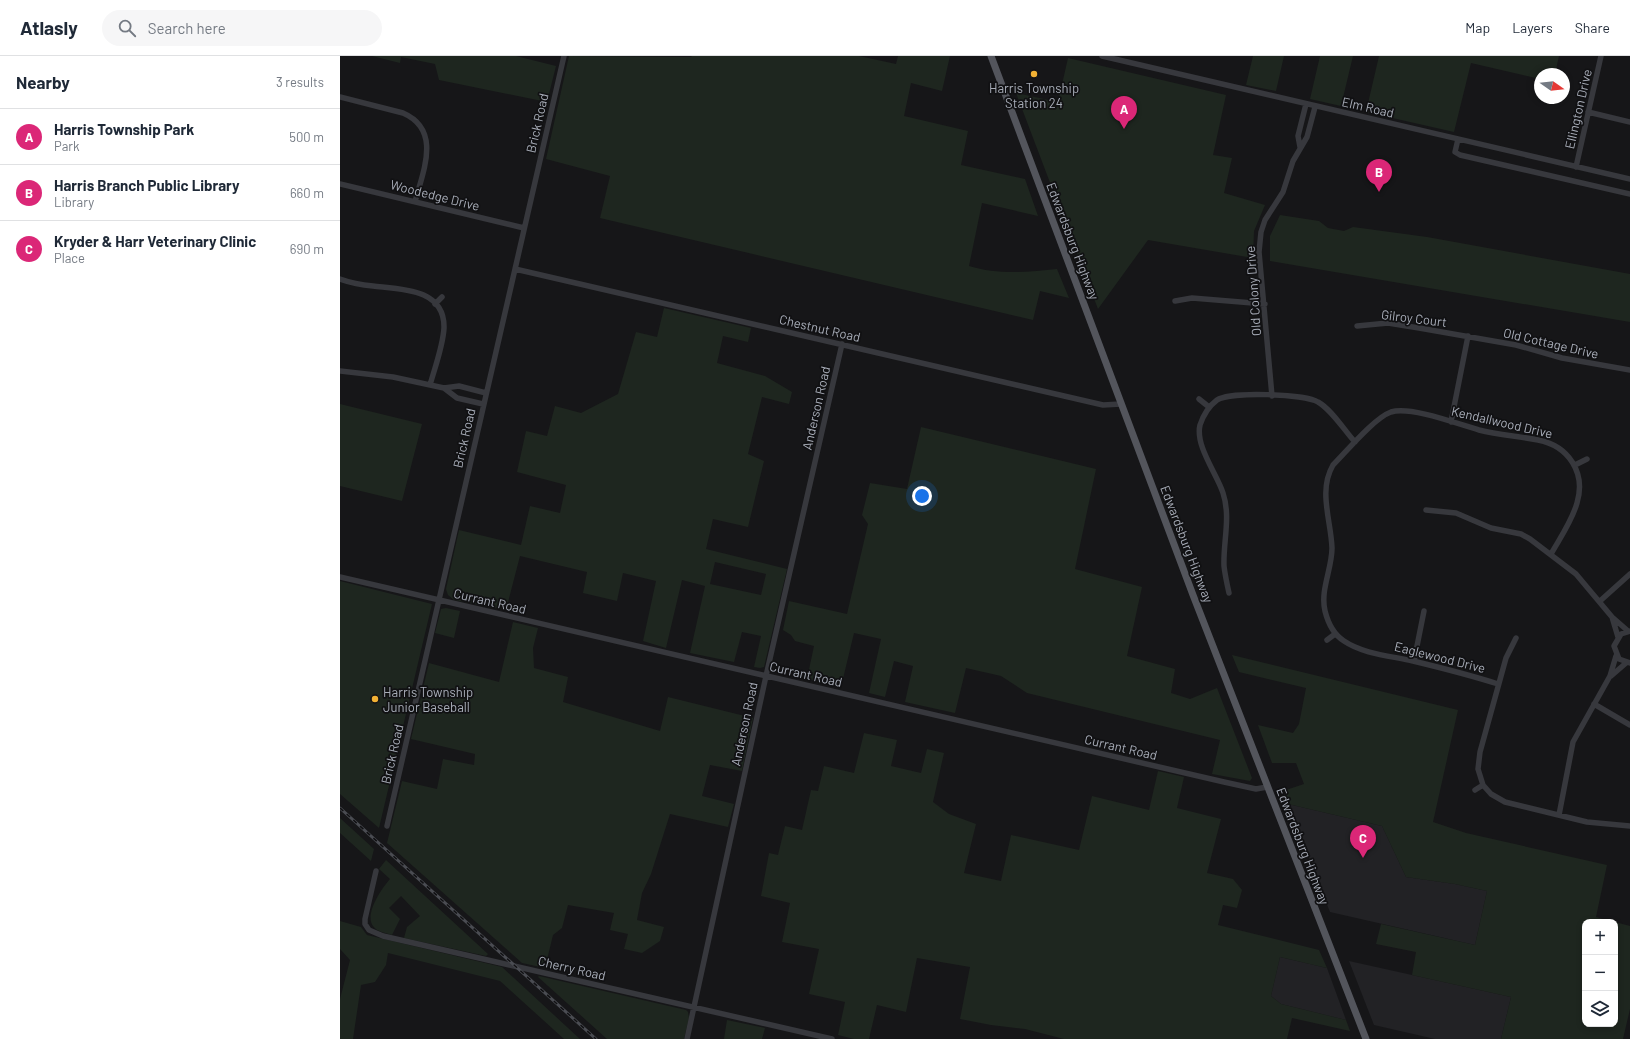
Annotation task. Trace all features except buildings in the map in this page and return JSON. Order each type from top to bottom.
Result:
[{"type":"main road","name":"Edwardsburg Highway","points":[[990,56],[1267,786],[1366,1039]]},
{"type":"street","name":"Brick Road","points":[[387,826],[564,56]]},
{"type":"street","name":"Elm Road","points":[[1102,56],[1630,180]]},
{"type":"street","name":"Ellington Drive","points":[[1576,167],[1602,56]]},
{"type":"street","points":[[340,97],[403,113],[411,117],[421,127],[425,134],[428,148],[415,202]]},
{"type":"street","name":"Old Colony Drive","points":[[1300,147],[1298,136],[1306,104]]},
{"type":"street","name":"Old Colony Drive","points":[[1272,396],[1265,304],[1259,252],[1261,232],[1270,210],[1283,192],[1293,161],[1300,147],[1308,137],[1315,107]]},
{"type":"street","points":[[1588,112],[1630,122]]},
{"type":"street","points":[[1458,139],[1455,152],[1460,155],[1630,194]]},
{"type":"street","name":"Woodedge Drive","points":[[340,184],[524,228]]},
{"type":"street","name":"Chestnut Road","points":[[515,268],[1103,405],[1121,404]]},
{"type":"street","points":[[340,279],[355,283],[412,290],[426,296],[435,304],[442,317],[444,328],[430,385]]},
{"type":"street","points":[[435,304],[442,297]]},
{"type":"street","points":[[1175,301],[1192,298],[1265,304]]},
{"type":"street","name":"Gilroy Court","points":[[1357,326],[1388,323],[1468,336]]},
{"type":"street","points":[[1451,422],[1468,336]]},
{"type":"street","name":"Old Cottage Drive","points":[[1468,336],[1516,345],[1562,358],[1630,370]]},
{"type":"street","name":"Anderson Road","points":[[687,1039],[766,676],[842,344]]},
{"type":"street","points":[[340,371],[393,377],[444,388],[459,386],[486,393]]},
{"type":"street","points":[[444,388],[457,398],[483,404]]},
{"type":"street","points":[[1229,593],[1224,566],[1226,509],[1223,494],[1202,447],[1200,436],[1200,426],[1209,407],[1217,400],[1237,394],[1296,396],[1317,401],[1325,407],[1355,442]]},
{"type":"street","points":[[1199,399],[1209,407]]},
{"type":"street","name":"Kendallwood Drive","points":[[1335,634],[1329,623],[1323,600],[1332,552],[1332,534],[1326,484],[1333,465],[1382,416],[1398,411],[1416,412],[1490,433],[1548,443],[1564,452],[1575,465],[1580,485],[1577,504],[1550,554]]},
{"type":"street","points":[[1575,465],[1587,459]]},
{"type":"street","points":[[1426,510],[1456,513],[1498,530],[1521,534],[1576,574],[1612,617],[1629,632],[1618,637]]},
{"type":"street","points":[[1600,601],[1630,574]]},
{"type":"street","name":"Currant Road","points":[[340,577],[1224,782],[1256,789],[1267,786]]},
{"type":"street","points":[[1414,661],[1424,611]]},
{"type":"street","points":[[1558,815],[1573,742],[1610,676],[1616,656],[1614,646],[1618,637],[1612,617]]},
{"type":"street","points":[[1327,640],[1335,634]]},
{"type":"street","name":"Eaglewood Drive","points":[[1335,634],[1354,647],[1414,661],[1498,684],[1478,762],[1478,769],[1483,785]]},
{"type":"street","points":[[1498,684],[1506,658],[1516,638]]},
{"type":"street","points":[[1610,676],[1628,663],[1616,656]]},
{"type":"street","points":[[1594,704],[1630,725]]},
{"type":"street","points":[[1475,790],[1483,785],[1491,794],[1505,802],[1587,822],[1630,826]]},
{"type":"street","name":"Cherry Road","points":[[376,871],[365,924],[370,931],[383,936],[832,1039]]},
{"type":"shaded area","points":[[372,56],[516,56],[556,66],[547,102],[439,80],[435,64],[401,57],[400,63]]},
{"type":"shaded area","points":[[569,56],[859,56],[896,64],[898,56],[950,56],[942,91],[911,83],[904,116],[968,131],[961,165],[1025,179],[1038,216],[982,203],[969,266],[1002,272],[1057,269],[1069,298],[1040,291],[1033,320],[600,218],[610,176],[546,159]]},
{"type":"shaded area","points":[[1253,56],[1284,56],[1276,91],[1246,85]]},
{"type":"shaded area","points":[[1320,56],[1353,56],[1341,106],[1310,99]]},
{"type":"shaded area","points":[[1379,56],[1559,56],[1556,68],[1534,68],[1534,78],[1471,63],[1454,132],[1366,112]]},
{"type":"shaded area","points":[[1068,58],[1226,95],[1213,155],[1232,158],[1224,193],[1265,205],[1254,231],[1253,258],[1148,240],[1098,309],[1016,93],[1058,102]]},
{"type":"shaded area","points":[[1280,215],[1319,221],[1328,228],[1344,231],[1353,227],[1427,237],[1630,274],[1630,322],[1270,261],[1270,236]]},
{"type":"shaded area","points":[[664,308],[751,328],[748,342],[723,336],[717,363],[765,376],[792,392],[789,404],[762,397],[748,454],[764,461],[748,527],[713,519],[706,549],[787,569],[764,667],[754,667],[761,636],[742,632],[734,662],[690,653],[705,586],[682,580],[666,648],[643,641],[656,581],[623,573],[617,601],[583,593],[587,572],[520,556],[506,610],[454,600],[448,595],[446,589],[459,530],[521,545],[530,506],[560,513],[566,485],[517,472],[526,431],[547,436],[555,406],[581,413],[618,394],[636,332],[657,337]],"holes":[[[715,562],[766,574],[761,595],[710,584]]]},
{"type":"shaded area","points":[[340,404],[422,424],[402,501],[340,486]]},
{"type":"shaded area","points":[[921,427],[1096,469],[1075,569],[1142,587],[1127,656],[1175,669],[1171,693],[1190,699],[1217,688],[1252,778],[1250,781],[1212,774],[1220,740],[1027,693],[1001,676],[966,668],[955,713],[905,702],[913,666],[894,661],[885,697],[869,693],[881,639],[854,633],[841,687],[807,679],[814,646],[795,641],[791,635],[783,630],[789,601],[847,614],[868,524],[862,515],[870,483],[907,489]]},
{"type":"shaded area","name":"Harris Township Junior Baseball","points":[[340,581],[432,604],[379,828],[340,794]]},
{"type":"shaded area","points":[[446,608],[460,611],[454,638],[435,633],[441,609]]},
{"type":"shaded area","points":[[513,622],[538,628],[533,648],[534,668],[568,677],[563,702],[660,731],[668,697],[753,718],[742,771],[710,765],[702,796],[734,804],[728,827],[670,814],[651,874],[642,893],[637,920],[664,927],[660,941],[642,953],[624,949],[628,934],[610,930],[614,913],[568,905],[562,928],[553,935],[545,968],[522,963],[387,843],[402,781],[437,789],[443,759],[474,765],[475,754],[411,739],[429,663],[499,682]]},
{"type":"shaded area","points":[[1232,655],[1458,710],[1433,822],[1466,833],[1607,865],[1596,917],[1603,919],[1582,919],[1582,1027],[1618,1027],[1618,923],[1630,926],[1630,1009],[1623,1039],[1501,1039],[1511,997],[1412,975],[1416,952],[1376,944],[1381,924],[1475,945],[1487,891],[1455,884],[1406,877],[1382,826],[1288,804],[1283,791],[1304,784],[1296,763],[1272,763],[1258,725],[1293,733],[1299,724],[1306,688],[1239,672]]},
{"type":"shaded area","points":[[864,733],[897,740],[891,766],[921,773],[927,749],[944,753],[933,802],[949,814],[976,824],[964,873],[1001,881],[1011,835],[1079,850],[1092,796],[1149,810],[1158,771],[1184,777],[1177,808],[1221,819],[1207,873],[1233,879],[1242,890],[1237,908],[1223,905],[1218,925],[1319,950],[1327,968],[1280,957],[1271,996],[1281,1004],[1346,1020],[1350,1031],[1292,1018],[1287,1039],[1064,1039],[1025,1029],[991,1025],[960,1019],[970,967],[917,958],[906,1012],[877,1005],[869,1039],[854,1039],[838,1035],[845,1002],[809,994],[819,949],[782,942],[790,903],[761,896],[769,853],[778,855],[785,826],[802,830],[811,790],[818,791],[824,766],[854,773]]},
{"type":"shaded area","points":[[1288,804],[1382,826],[1406,877],[1455,884],[1487,891],[1475,945],[1330,912]]},
{"type":"shaded area","points":[[340,818],[374,849],[371,861],[340,833]]},
{"type":"shaded area","points":[[386,860],[488,954],[486,956],[404,938],[407,927],[420,916],[401,896],[389,908],[400,919],[392,935],[377,930],[371,921],[371,915],[375,901],[390,879],[379,869]]},
{"type":"shaded area","points":[[340,921],[361,927],[367,935],[502,967],[580,1039],[564,1039],[500,981],[388,953],[386,965],[375,982],[361,985],[353,1039],[340,1039],[340,999],[350,960],[340,949]]},
{"type":"shaded area","points":[[1280,957],[1327,968],[1346,1020],[1281,1004],[1271,996]]},
{"type":"shaded area","points":[[1349,961],[1511,997],[1501,1039],[1435,1039],[1374,1025]]},
{"type":"shaded area","points":[[538,977],[686,1010],[689,1018],[684,1039],[607,1039]]},
{"type":"shaded area","points":[[727,1020],[765,1028],[762,1039],[724,1039]]},
{"type":"railway","points":[[340,808],[596,1039]]},
{"type":"place","name":"Harris Township Station 24","points":[[1034,74]]},
{"type":"place","name":"Harris Township Park","points":[[1124,129]]},
{"type":"place","name":"Harris Branch Public Library","points":[[1379,192]]},
{"type":"place","name":"Harris Township Junior Baseball","points":[[375,699]]},
{"type":"place","name":"Kryder & Harr Veterinary Clinic","points":[[1363,858]]}]
